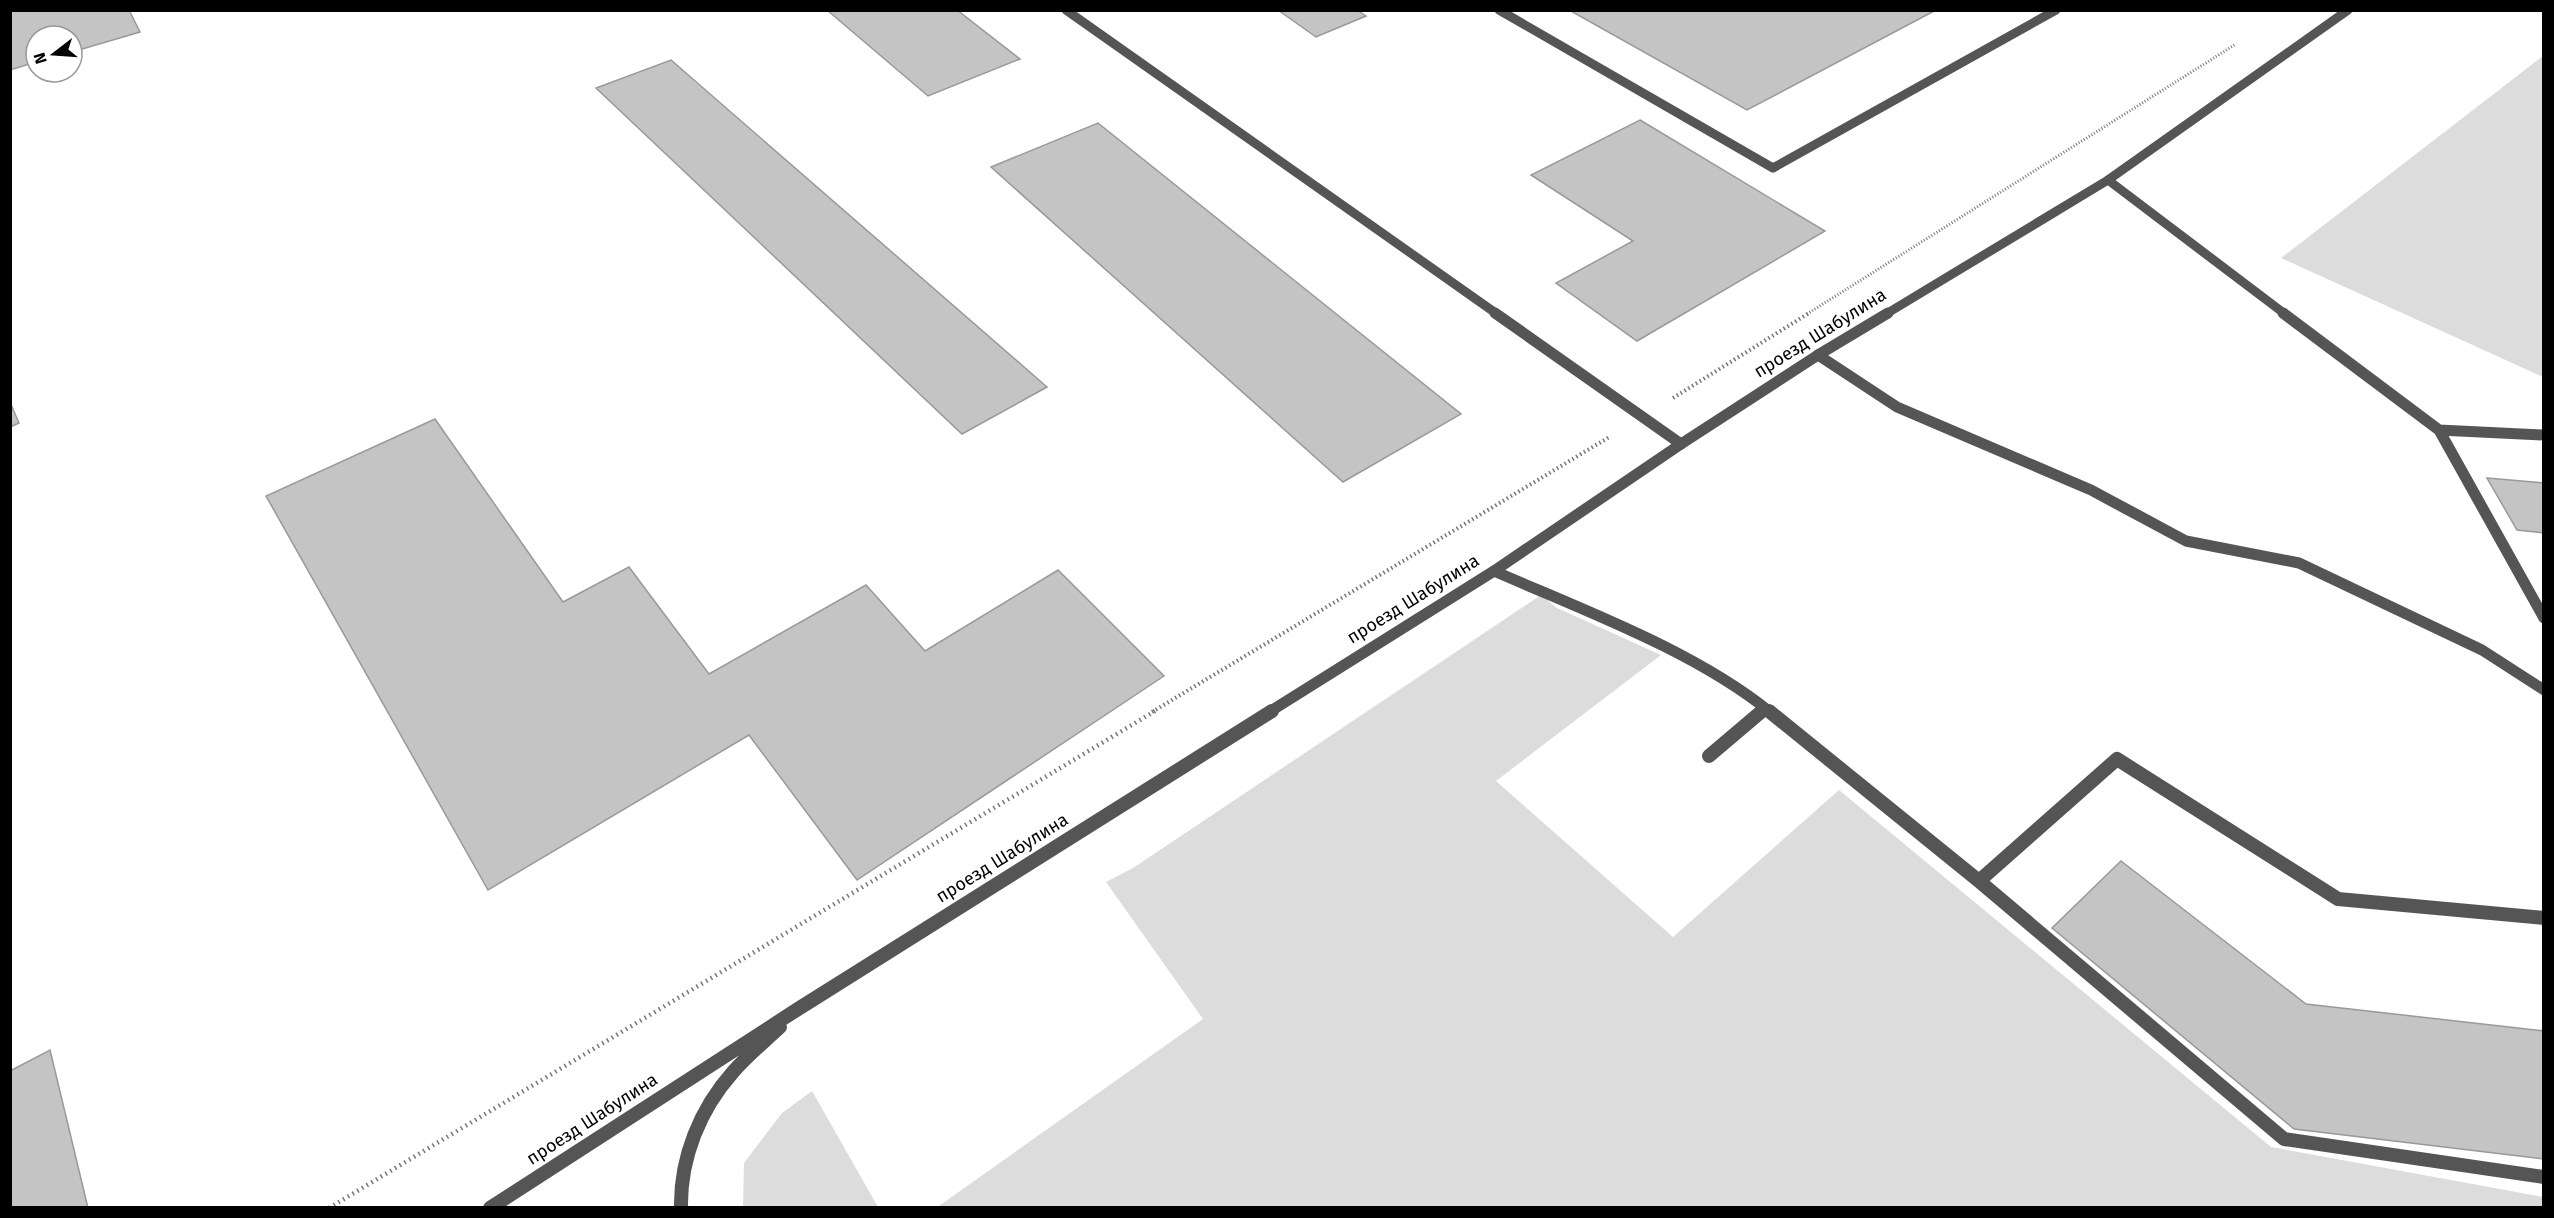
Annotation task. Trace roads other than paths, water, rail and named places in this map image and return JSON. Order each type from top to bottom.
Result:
[{"type":"street","points":[[1066,10],[1681,444]]},
{"type":"street","points":[[1499,10],[1773,168],[2056,10]]},
{"type":"street","name":"проезд Шабулина","points":[[490,1208],[798,1009],[1494,571],[1681,444],[1818,355],[2108,180],[2348,10]]},
{"type":"street","points":[[2108,180],[2439,430],[2544,618]]},
{"type":"street","points":[[1818,355],[1897,407],[2091,490],[2186,541],[2299,563],[2482,651],[2544,690]]},
{"type":"street","points":[[2439,430],[2544,435]]},
{"type":"street","points":[[1494,571],[1661,646],[1718,677],[1764,708],[1979,881],[2284,1139],[2544,1177]]},
{"type":"street","points":[[1709,756],[1764,708]]},
{"type":"street","points":[[1979,881],[2116,759],[2338,900],[2544,918]]},
{"type":"street","points":[[681,1208],[680,1189],[694,1131],[728,1079],[798,1009]]}]
